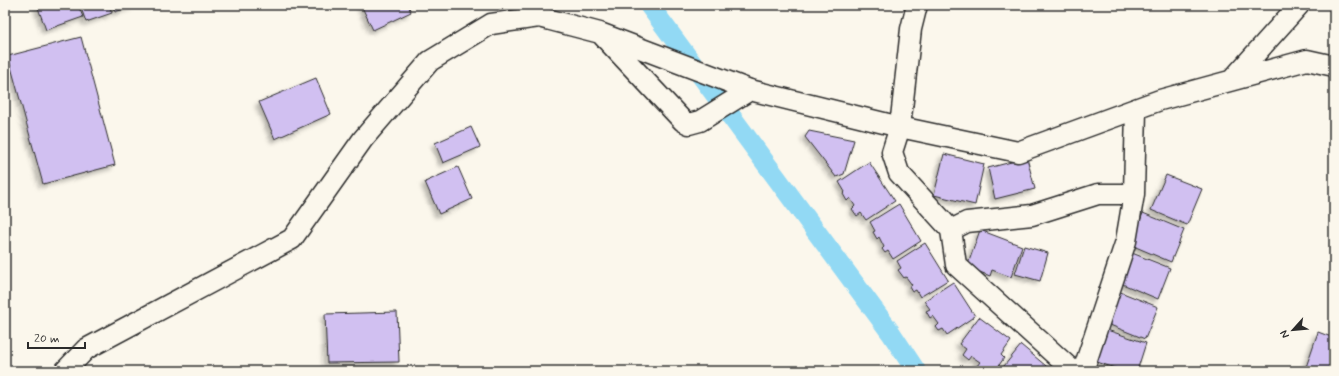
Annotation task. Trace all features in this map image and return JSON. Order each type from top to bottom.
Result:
[{"type":"street","points":[[917,5],[911,29],[900,127],[892,152],[899,173],[951,230],[956,265],[1073,371]]},
{"type":"street","points":[[1232,80],[1299,5]]},
{"type":"street","points":[[65,371],[86,349],[292,239],[363,139],[430,61],[491,24],[539,17],[600,33],[750,89],[900,127],[1018,152],[1160,100],[1232,80],[1307,60],[1334,66]]},
{"type":"street","points":[[600,33],[683,121],[689,124],[700,121],[750,89]]},
{"type":"street","points":[[1083,371],[1126,242],[1134,194],[1136,109]]},
{"type":"street","points":[[951,230],[967,222],[1032,216],[1098,194],[1134,194]]},
{"type":"building","points":[[37,5],[78,5],[83,17],[46,30]]},
{"type":"building","points":[[80,5],[109,5],[112,13],[86,22]]},
{"type":"building","points":[[112,5],[135,5],[115,12]]},
{"type":"building","points":[[361,5],[408,5],[411,12],[373,30]]},
{"type":"building","points":[[81,37],[115,165],[43,184],[8,56]]},
{"type":"building","points":[[316,78],[331,114],[275,139],[259,102]]},
{"type":"building","points":[[471,127],[480,147],[443,163],[435,143]]},
{"type":"building","points":[[809,131],[854,140],[844,174],[836,177],[805,137]]},
{"type":"building","points":[[944,154],[984,164],[975,205],[934,195]]},
{"type":"building","points":[[1027,158],[1035,189],[995,199],[988,168]]},
{"type":"building","points":[[869,162],[895,201],[866,220],[861,213],[857,216],[852,209],[855,206],[850,198],[847,201],[843,194],[845,192],[839,182]]},
{"type":"building","points":[[458,167],[472,199],[439,214],[425,182]]},
{"type":"building","points":[[1166,175],[1202,189],[1187,225],[1151,210]]},
{"type":"building","points":[[899,204],[921,241],[893,259],[888,251],[885,253],[882,249],[884,247],[879,237],[877,239],[873,232],[875,231],[870,222]]},
{"type":"building","points":[[1143,213],[1184,230],[1171,262],[1131,245]]},
{"type":"building","points":[[980,230],[1022,246],[1011,277],[992,270],[990,276],[967,267]]},
{"type":"building","points":[[925,243],[948,280],[920,297],[916,290],[912,292],[909,287],[912,285],[898,270],[901,268],[897,261]]},
{"type":"building","points":[[1024,246],[1048,253],[1040,281],[1015,274]]},
{"type":"building","points":[[1132,253],[1170,268],[1158,299],[1120,283]]},
{"type":"building","points":[[953,282],[975,316],[947,335],[943,329],[939,331],[936,327],[939,324],[933,316],[930,318],[926,311],[930,309],[924,301]]},
{"type":"building","points":[[1118,291],[1158,307],[1145,339],[1105,323]]},
{"type":"building","points":[[397,312],[399,362],[327,363],[325,314]]},
{"type":"building","points":[[979,317],[1011,341],[1001,355],[1004,358],[995,371],[990,371],[985,367],[982,371],[977,366],[980,362],[971,356],[968,360],[962,355],[966,349],[959,344]]},
{"type":"building","points":[[1104,329],[1146,343],[1137,371],[1124,371],[1094,361]]},
{"type":"building","points":[[1318,332],[1334,338],[1334,371],[1305,370]]},
{"type":"building","points":[[1021,345],[1052,371],[1000,371]]},
{"type":"waterway","points":[[649,5],[891,333],[916,371]]}]
